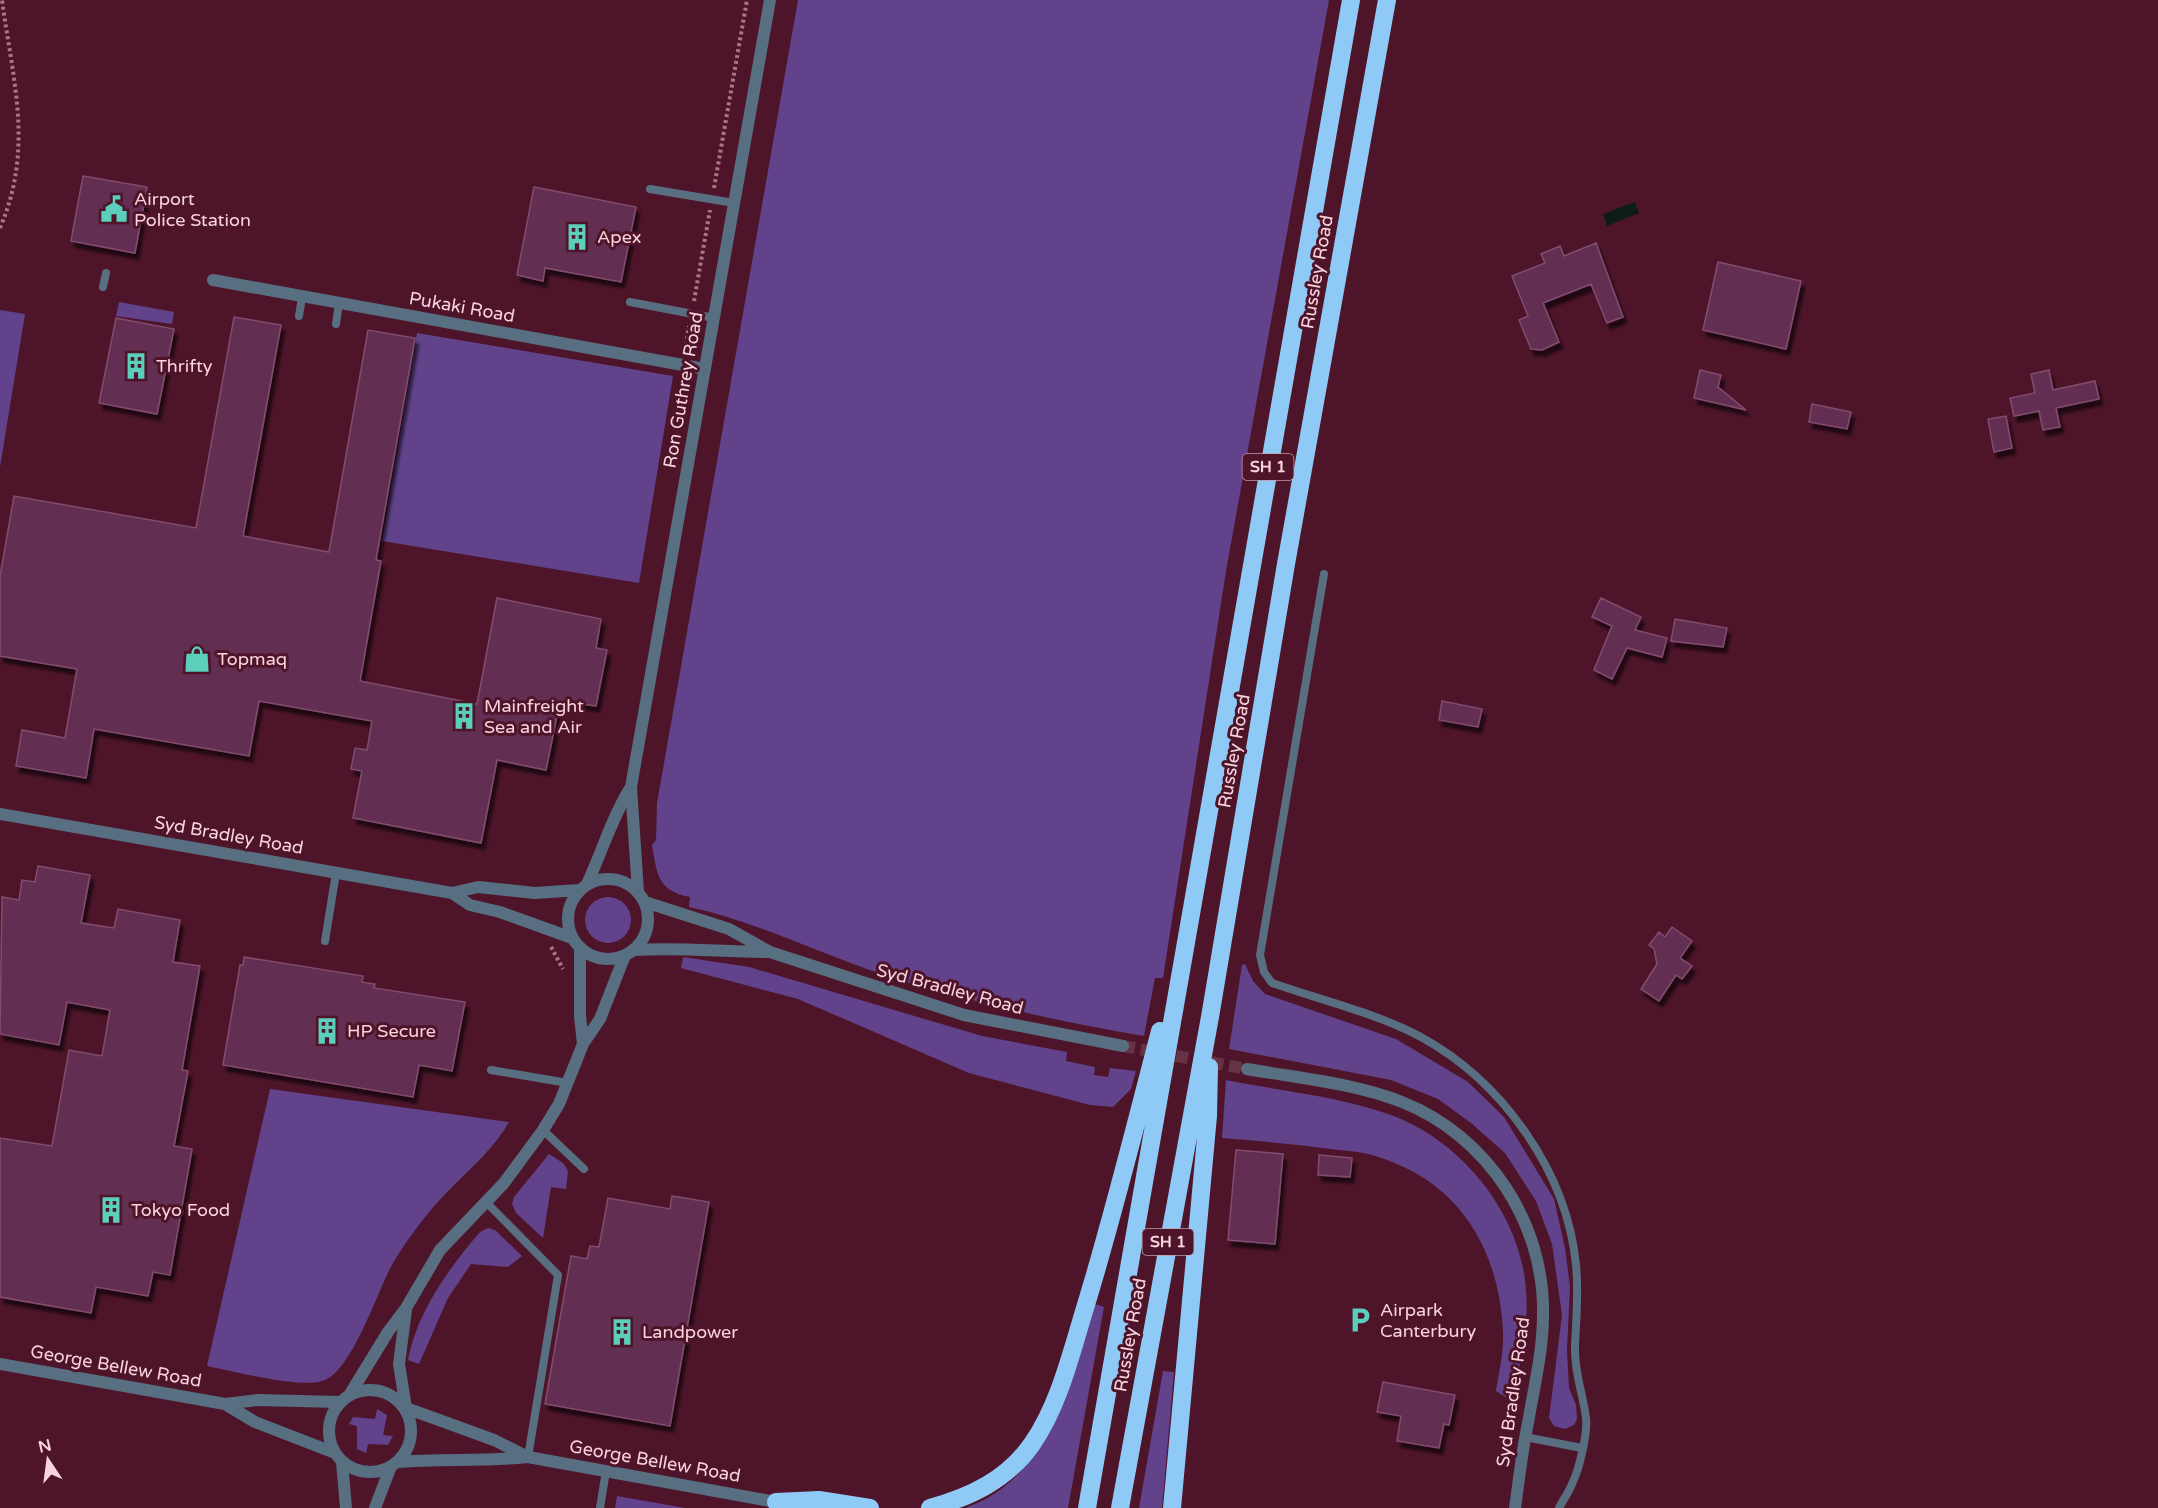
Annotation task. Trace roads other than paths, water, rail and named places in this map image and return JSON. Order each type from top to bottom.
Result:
[{"type":"highway","name":"Russley Road","points":[[1087,1508],[1351,0]]},
{"type":"highway","name":"Russley Road","points":[[1120,1508],[1210,1017],[1286,564],[1387,0]]},
{"type":"highway","points":[[930,1508],[961,1499],[987,1486],[1012,1467],[1031,1445],[1047,1418],[1064,1374],[1107,1236],[1186,933]]},
{"type":"highway","points":[[1172,1508],[1208,1116],[1210,1017]]},
{"type":"highway","points":[[784,1505],[819,1500],[870,1508]]},
{"type":"street","name":"Ron Guthrey Road","points":[[641,897],[633,846],[634,813],[631,787],[770,0]]},
{"type":"street","name":"Pukaki Road","points":[[213,280],[705,369]]},
{"type":"street","name":"Ron Guthrey Road","points":[[583,887],[606,843],[618,807],[631,787]]},
{"type":"street","name":"Syd Bradley Road","points":[[0,814],[452,893],[478,887],[535,893],[583,887]]},
{"type":"street","points":[[346,1508],[339,1457],[330,1441],[329,1427],[332,1413],[375,1358],[388,1332],[406,1308],[440,1250],[517,1168],[543,1130],[568,1083],[583,1044],[600,1018],[629,952],[643,938],[648,926],[641,897],[630,885],[608,878],[583,887],[569,906],[569,927],[576,943],[583,1044]]},
{"type":"street","name":"Syd Bradley Road","points":[[452,893],[470,905],[522,919],[576,943]]},
{"type":"street","name":"Syd Bradley Road","points":[[641,897],[729,929],[770,952],[964,1015],[1123,1046]]},
{"type":"street","points":[[576,943],[601,958],[629,952]]},
{"type":"street","name":"Syd Bradley Road","points":[[629,952],[677,947],[722,952],[770,952]]},
{"type":"street","name":"Syd Bradley Road","points":[[1247,1068],[1376,1094],[1403,1102],[1455,1132],[1492,1168],[1521,1212],[1536,1252],[1543,1294],[1542,1338],[1515,1508]]},
{"type":"street","points":[[375,1508],[394,1464],[410,1443],[412,1431],[399,1364],[406,1308]]},
{"type":"street","name":"George Bellew Road","points":[[0,1364],[225,1404],[258,1400],[345,1398]]},
{"type":"street","points":[[345,1398],[375,1389],[397,1399],[406,1408]]},
{"type":"street","name":"George Bellew Road","points":[[225,1404],[255,1422],[339,1457]]},
{"type":"street","name":"George Bellew Road","points":[[406,1408],[494,1440],[528,1457],[606,1471],[750,1503],[784,1505]]},
{"type":"street","points":[[339,1457],[366,1472],[394,1464]]},
{"type":"street","name":"George Bellew Road","points":[[394,1464],[434,1459],[494,1461],[528,1457]]},
{"type":"lane","points":[[650,189],[734,203]]},
{"type":"lane","points":[[103,287],[106,273]]},
{"type":"lane","points":[[299,316],[302,297]]},
{"type":"lane","points":[[630,302],[714,318]]},
{"type":"lane","points":[[336,324],[339,303]]},
{"type":"lane","points":[[1324,574],[1260,955],[1264,972],[1272,983],[1421,1037],[1483,1083],[1524,1131],[1555,1185],[1573,1245],[1578,1306],[1577,1380],[1586,1420],[1577,1473],[1559,1508]]},
{"type":"lane","points":[[325,941],[336,873]]},
{"type":"lane","points":[[491,1070],[568,1083]]},
{"type":"lane","points":[[543,1130],[584,1169]]},
{"type":"lane","points":[[485,1202],[558,1275],[528,1457]]},
{"type":"lane","points":[[1525,1437],[1582,1448]]},
{"type":"lane","points":[[600,1508],[606,1471]]},
{"type":"tunnel","points":[[1123,1046],[1247,1069]]},
{"type":"place","name":"Airport Police Station","points":[[114,209]]},
{"type":"place","name":"Apex","points":[[577,237]]},
{"type":"place","name":"Thrifty","points":[[136,366]]},
{"type":"place","name":"Topmaq","points":[[197,659]]},
{"type":"place","name":"Mainfreight Sea and Air","points":[[464,716]]},
{"type":"place","name":"HP Secure","points":[[327,1031]]},
{"type":"place","name":"Tokyo Food","points":[[111,1210]]},
{"type":"place","name":"Airpark Canterbury","points":[[1360,1320]]},
{"type":"place","name":"Landpower","points":[[622,1332]]}]
